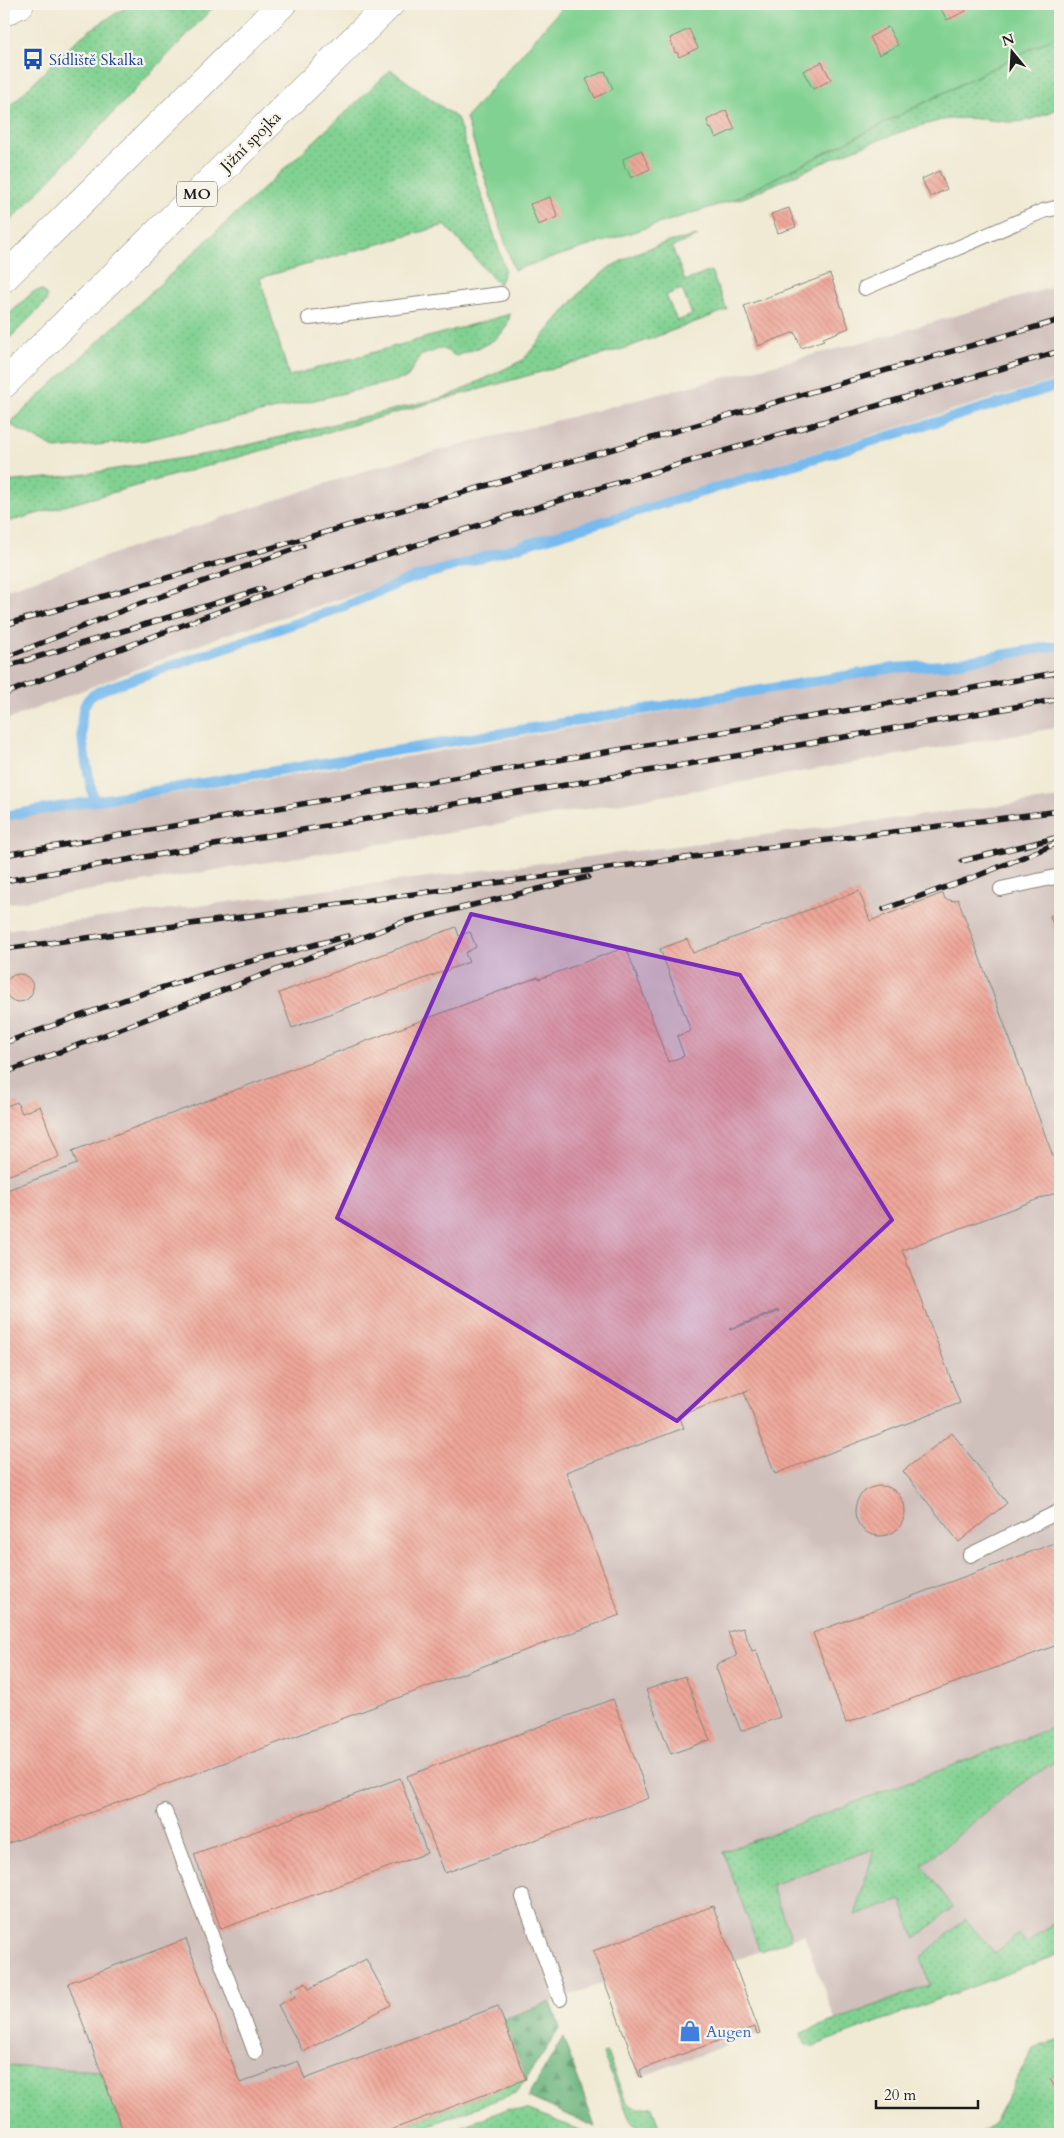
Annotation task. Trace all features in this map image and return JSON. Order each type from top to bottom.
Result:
[{"type":"main road","points":[[4,12],[20,4]]},
{"type":"main road","points":[[4,278],[282,4]]},
{"type":"main road","name":"Jižní spojka","points":[[4,384],[390,4]]},
{"type":"lane","points":[[865,288],[1043,210],[1060,206]]},
{"type":"lane","points":[[308,318],[501,294]]},
{"type":"lane","points":[[1001,889],[1060,876]]},
{"type":"lane","points":[[970,1555],[1060,1511]]},
{"type":"lane","points":[[165,1812],[254,2052]]},
{"type":"lane","points":[[523,1897],[560,1999]]},
{"type":"highlighted area","points":[[471,914],[740,975],[892,1220],[677,1421],[337,1218]]},
{"type":"shaded area","points":[[1060,285],[1060,379],[953,410],[227,634],[4,721],[4,590],[379,466],[886,336]]},
{"type":"shaded area","points":[[1060,643],[1060,727],[437,835],[4,904],[4,820],[405,757]]},
{"type":"shaded area","points":[[1060,798],[1060,1937],[835,2020],[804,1934],[733,1961],[760,2033],[640,2077],[604,1983],[504,2019],[526,2079],[380,2134],[124,2134],[101,2071],[4,2066],[4,930]]},
{"type":"green space","points":[[131,4],[216,4],[4,228],[4,112],[71,45],[90,30]]},
{"type":"green space","points":[[565,4],[1060,4],[1060,34],[730,201],[514,270],[466,118]]},
{"type":"green space","points":[[1060,34],[1060,107],[1055,110],[1036,118],[1015,122],[965,118],[947,119],[913,128],[863,146],[743,198],[730,201]]},
{"type":"green space","points":[[391,70],[457,118],[505,269],[499,285],[445,225],[260,278],[289,376],[510,314],[503,331],[497,337],[482,346],[456,356],[442,348],[420,356],[407,378],[146,440],[56,449],[9,424]]},
{"type":"green space","points":[[698,236],[672,247],[685,281],[711,271],[727,310],[626,348],[4,523],[4,482],[79,475],[219,452],[449,396],[523,360],[584,288],[610,267],[641,251],[668,242]],"holes":[[[682,289],[692,315],[677,321],[666,295]]]},
{"type":"green space","points":[[42,290],[47,295],[46,302],[4,344],[4,319],[33,292]]},
{"type":"green space","points":[[1060,1725],[1060,1758],[1015,1788],[922,1865],[953,1907],[915,1939],[901,1900],[855,1916],[874,1849],[771,1885],[792,1939],[760,1951],[723,1852]]},
{"type":"green space","points":[[965,1919],[995,1953],[1019,1934],[1027,1944],[1053,1923],[1057,1929],[1060,1927],[1060,1954],[811,2047],[805,2044],[801,2033],[930,1985],[921,1957]]},
{"type":"green space","points":[[551,2002],[560,2028],[526,2079],[503,2019]]},
{"type":"green space","points":[[563,2037],[595,2127],[528,2097]]},
{"type":"green space","points":[[1060,2039],[1060,2073],[1051,2079],[1060,2096],[1060,2134],[977,2134],[993,2124],[1033,2049]]},
{"type":"green space","points":[[607,2053],[625,2100],[637,2108],[652,2106],[660,2130],[651,2132],[643,2130],[630,2120],[603,2054]]},
{"type":"green space","points":[[4,2066],[101,2071],[124,2134],[4,2134]]},
{"type":"green space","points":[[526,2079],[515,2093],[405,2134],[380,2134]]},
{"type":"green space","points":[[507,2109],[529,2110],[589,2134],[441,2134]]},
{"type":"building","points":[[769,4],[787,4],[774,10]]},
{"type":"building","points":[[938,4],[963,4],[966,11],[947,20]]},
{"type":"building","points":[[888,27],[898,45],[879,55],[870,37]]},
{"type":"building","points":[[689,29],[698,48],[679,57],[677,52],[675,53],[670,38]]},
{"type":"building","points":[[822,62],[831,80],[813,89],[803,71]]},
{"type":"building","points":[[605,71],[613,89],[595,98],[586,79]]},
{"type":"building","points":[[726,110],[735,129],[716,138],[707,120]]},
{"type":"building","points":[[641,150],[650,169],[631,178],[627,169],[625,169],[623,159]]},
{"type":"building","points":[[939,171],[947,189],[930,197],[922,179]]},
{"type":"building","points":[[550,197],[558,217],[538,225],[530,204]]},
{"type":"building","points":[[789,208],[796,227],[778,233],[771,214]]},
{"type":"building","points":[[830,274],[849,328],[801,348],[795,332],[758,346],[744,306]]},
{"type":"building","points":[[859,891],[870,921],[943,893],[945,899],[954,901],[958,899],[1060,1175],[1060,1191],[902,1250],[960,1403],[775,1474],[744,1392],[751,1389],[679,1416],[684,1428],[566,1472],[620,1615],[4,1845],[4,1191],[77,1164],[72,1151],[538,977],[539,979],[626,947],[668,1062],[684,1056],[677,1036],[691,1031],[660,949],[687,939],[693,953]],"holes":[[[779,1310],[730,1330],[729,1329]]]},
{"type":"building","points":[[1060,912],[1060,943],[1050,916]]},
{"type":"building","points":[[456,927],[459,936],[470,932],[476,947],[465,953],[469,962],[292,1028],[279,993]]},
{"type":"building","points":[[19,974],[29,978],[33,988],[29,998],[19,1002],[9,998],[5,988],[9,978]]},
{"type":"building","points":[[17,1102],[22,1113],[40,1106],[59,1157],[4,1177],[4,1107]]},
{"type":"building","points":[[952,1433],[1007,1503],[959,1542],[903,1471]]},
{"type":"building","points":[[880,1486],[889,1488],[900,1497],[905,1511],[903,1520],[894,1531],[880,1536],[871,1534],[860,1525],[855,1511],[857,1502],[866,1491]]},
{"type":"building","points":[[1060,1541],[1060,1644],[846,1723],[813,1633]]},
{"type":"building","points":[[743,1628],[752,1651],[756,1650],[780,1717],[741,1731],[716,1668],[717,1664],[737,1656],[728,1632]]},
{"type":"building","points":[[685,1676],[710,1740],[671,1754],[646,1690]]},
{"type":"building","points":[[613,1699],[649,1798],[445,1873],[407,1776]]},
{"type":"building","points":[[400,1778],[427,1853],[221,1929],[194,1854]]},
{"type":"building","points":[[713,1906],[760,2033],[757,2034],[755,2027],[640,2070],[642,2077],[640,2077],[593,1951]]},
{"type":"building","points":[[186,1939],[240,2083],[298,2061],[305,2079],[498,2006],[526,2079],[380,2134],[124,2134],[68,1983]]},
{"type":"building","points":[[366,1959],[391,2005],[303,2052],[278,2005],[295,1997],[291,1990],[306,1982],[309,1989]]},
{"type":"building","points":[[1060,2073],[1060,2096],[1050,2079]]},
{"type":"waterway","points":[[94,801],[84,750],[82,721],[83,710],[87,701],[101,691],[337,609],[407,580],[1060,385]]},
{"type":"waterway","points":[[4,816],[893,668],[943,665],[1060,645]]},
{"type":"railway","points":[[4,625],[1060,320]]},
{"type":"railway","points":[[4,694],[278,590],[410,547],[1060,351]]},
{"type":"railway","points":[[4,658],[134,606],[303,546]]},
{"type":"railway","points":[[4,667],[262,589]]},
{"type":"railway","points":[[4,855],[897,702],[1060,672]]},
{"type":"railway","points":[[4,881],[1060,699]]},
{"type":"railway","points":[[4,949],[645,863],[1060,811]]},
{"type":"railway","points":[[962,861],[1055,838]]},
{"type":"railway","points":[[884,909],[977,876],[1060,842]]},
{"type":"railway","points":[[4,1073],[403,922],[588,877]]},
{"type":"railway","points":[[4,1043],[135,996],[229,967],[348,936]]},
{"type":"place","name":"Sídliště Skalka","points":[[33,59]]},
{"type":"place","name":"Augen","points":[[690,2031]]}]
